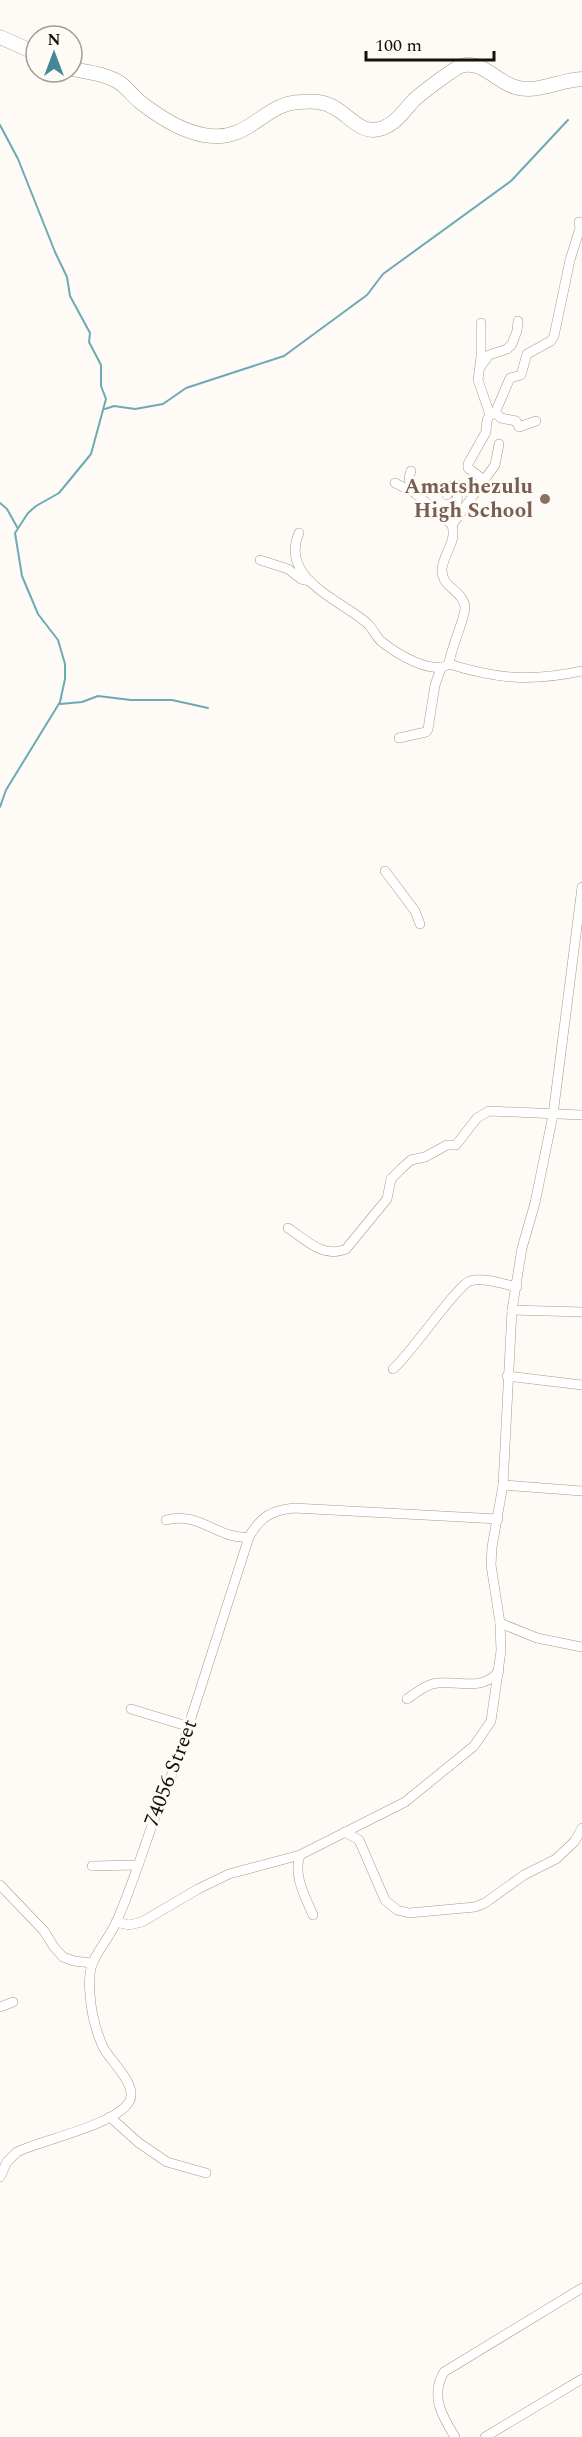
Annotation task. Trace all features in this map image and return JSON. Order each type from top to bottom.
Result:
[{"type":"street","points":[[0,37],[24,48]]},
{"type":"street","points":[[84,72],[121,83],[146,106],[182,128],[203,135],[220,137],[242,132],[273,111],[296,102],[319,101],[335,108],[358,125],[368,130],[376,130],[392,123],[415,99],[461,66],[478,66],[502,82],[529,89],[582,79]]},
{"type":"street","points":[[484,480],[468,468],[468,464],[486,432],[510,378],[521,375],[527,354],[551,341],[554,336],[570,260],[580,228],[579,222]]},
{"type":"street","points":[[478,371],[491,354],[507,350],[512,344],[518,331],[518,321]]},
{"type":"street","points":[[481,323],[479,389],[493,414],[516,422],[519,427],[536,421]]},
{"type":"street","points":[[481,342],[491,354]]},
{"type":"street","points":[[451,523],[495,465],[499,444]]},
{"type":"street","points":[[411,471],[410,484],[416,493]]},
{"type":"street","points":[[395,483],[416,493],[451,523],[454,533],[442,569],[445,583],[461,597],[465,608],[445,666],[435,685],[428,729],[426,732],[399,738]]},
{"type":"street","points":[[447,495],[452,488],[458,488],[458,502],[451,523]]},
{"type":"street","points":[[298,533],[293,551],[310,581],[369,625],[384,644],[424,667],[445,666],[521,679],[582,671]]},
{"type":"street","points":[[260,561],[288,569],[301,579],[310,581]]},
{"type":"street","points":[[385,871],[415,911],[420,924]]},
{"type":"street","points":[[116,1922],[136,1925],[229,1874],[300,1855],[405,1802],[474,1746],[491,1721],[501,1651],[500,1623],[491,1565],[493,1536],[503,1485],[507,1376],[513,1310],[522,1248],[535,1203],[553,1114],[582,888]]},
{"type":"street","points":[[571,980],[582,981]]},
{"type":"street","points":[[288,1228],[325,1252],[337,1253],[346,1249],[387,1199],[391,1179],[411,1160],[425,1157],[447,1145],[456,1145],[477,1118],[489,1111],[582,1115]]},
{"type":"street","points":[[393,1369],[421,1339],[462,1285],[475,1280],[517,1287]]},
{"type":"street","points":[[513,1310],[582,1312]]},
{"type":"street","points":[[507,1376],[582,1384]]},
{"type":"street","points":[[503,1485],[582,1491]]},
{"type":"street","name":"74056 Street","points":[[0,2178],[8,2162],[17,2152],[110,2117],[122,2110],[131,2096],[126,2079],[104,2050],[97,2031],[90,1996],[89,1979],[92,1963],[116,1922],[160,1799],[190,1727],[249,1537],[263,1517],[271,1511],[280,1509],[498,1519]]},
{"type":"street","points":[[166,1520],[177,1517],[189,1518],[233,1536],[249,1537]]},
{"type":"street","points":[[500,1623],[537,1638],[582,1647]]},
{"type":"street","points":[[407,1699],[430,1685],[482,1683],[494,1677],[499,1671]]},
{"type":"street","points":[[131,1709],[190,1727]]},
{"type":"street","points":[[345,1832],[359,1840],[385,1900],[397,1910],[409,1913],[485,1903],[524,1875],[556,1859],[575,1841],[582,1828]]},
{"type":"street","points":[[300,1855],[297,1871],[313,1915]]},
{"type":"street","points":[[92,1866],[137,1865]]},
{"type":"street","points":[[0,1885],[44,1931],[63,1957],[92,1963]]},
{"type":"street","points":[[0,2007],[13,2002]]},
{"type":"street","points":[[110,2117],[139,2143],[166,2162],[206,2173]]},
{"type":"street","points":[[455,2437],[438,2405],[439,2383],[444,2372],[582,2288]]},
{"type":"street","points":[[485,2437],[582,2379]]},
{"type":"waterway","points":[[105,409],[114,406],[135,409],[163,404],[186,388],[284,356],[367,295],[383,274],[511,181],[568,120]]},
{"type":"waterway","points":[[0,125],[18,159],[67,277],[70,296],[90,333],[89,342],[101,365],[101,386],[106,399],[91,454],[59,493],[28,513],[15,533],[22,576],[38,614],[58,640],[65,664],[65,679],[60,702],[6,790],[0,807]]},
{"type":"waterway","points":[[0,503],[7,509],[17,527]]},
{"type":"waterway","points":[[60,704],[82,702],[98,696],[131,700],[172,700],[208,708]]},
{"type":"place","name":"Amatshezulu High School","points":[[545,499]]}]
